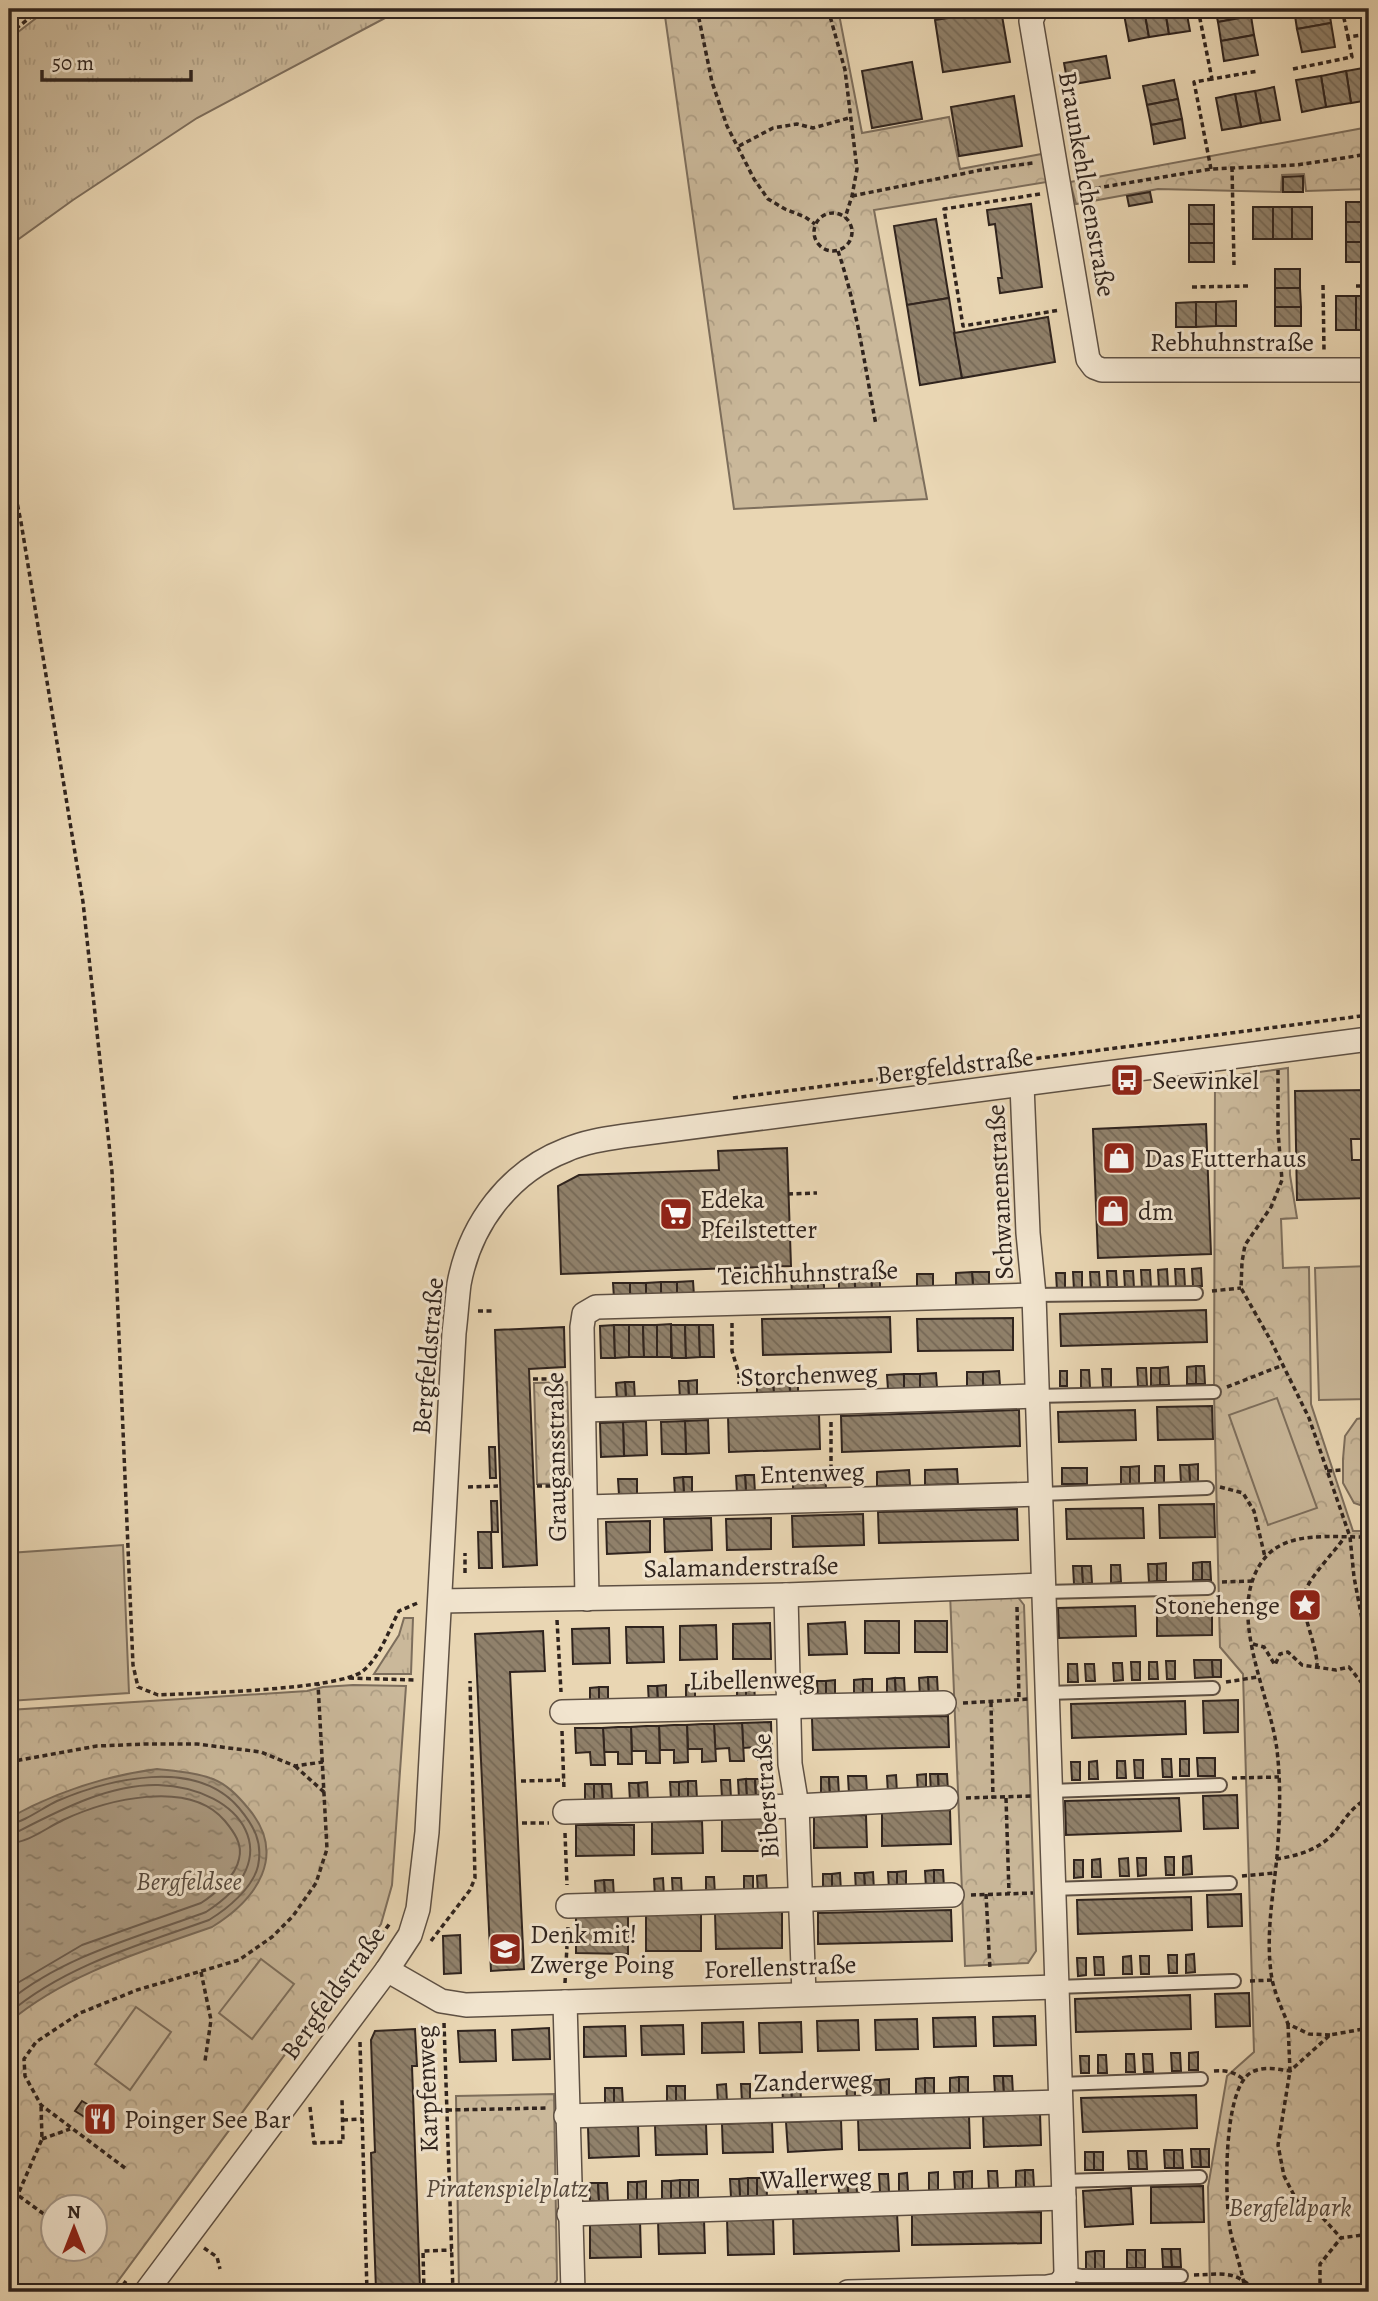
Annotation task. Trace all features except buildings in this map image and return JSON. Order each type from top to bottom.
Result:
[{"type":"street","name":"Braunkehlchenstraße","points":[[1036,9],[1031,21],[1054,160],[1051,194],[1088,359],[1094,367]]},
{"type":"street","name":"Rebhuhnstraße","points":[[1094,367],[1102,370],[1369,370]]},
{"type":"street","name":"Bergfeldstraße","points":[[146,2292],[387,1970],[410,1935],[421,1896],[427,1832],[454,1333],[459,1285],[470,1249],[486,1213],[514,1181],[547,1158],[565,1150],[585,1143],[624,1136],[1369,1039]]},
{"type":"street","name":"Schwanenstraße","points":[[1022,1085],[1028,1233],[1034,1295],[1052,1889],[1068,2281]]},
{"type":"street","name":"Teichhuhnstraße","points":[[584,1314],[596,1307],[1034,1295]]},
{"type":"street","name":"Graugansstraße","points":[[584,1314],[582,1327],[587,1599]]},
{"type":"street","name":"Storchenweg","points":[[584,1410],[1036,1396]]},
{"type":"street","name":"Entenweg","points":[[586,1507],[1040,1494]]},
{"type":"street","name":"Salamanderstraße","points":[[440,1601],[1043,1589]]},
{"type":"street","name":"Biberstraße","points":[[786,1595],[790,1764],[797,1806],[804,1994]]},
{"type":"street","name":"Libellenweg","points":[[562,1712],[944,1703]]},
{"type":"street","points":[[559,1817],[946,1798]]},
{"type":"street","points":[[568,1906],[952,1895]]},
{"type":"street","name":"Forellenstraße","points":[[387,1970],[441,2001],[466,2004],[1056,1987]]},
{"type":"street","points":[[565,2002],[557,2112],[569,2214],[573,2292]]},
{"type":"street","name":"Zanderweg","points":[[557,2112],[1060,2093]]},
{"type":"street","name":"Wallerweg","points":[[569,2214],[1064,2190]]},
{"type":"street","points":[[848,2292],[1048,2287],[1068,2281]]},
{"type":"lane","name":"Schwanenstraße","points":[[1034,1295],[1196,1293]]},
{"type":"lane","points":[[1036,1396],[1214,1392]]},
{"type":"lane","points":[[1040,1494],[1207,1488]]},
{"type":"lane","points":[[1043,1589],[1208,1588]]},
{"type":"lane","points":[[1048,1693],[1213,1688]]},
{"type":"lane","points":[[1050,1791],[1220,1785]]},
{"type":"lane","points":[[1052,1889],[1230,1883]]},
{"type":"lane","points":[[1056,1987],[1234,1981]]},
{"type":"lane","points":[[1060,2093],[1201,2079]]},
{"type":"lane","points":[[1064,2190],[1200,2177]]},
{"type":"lane","points":[[1068,2281],[1081,2276],[1181,2276]]},
{"type":"path","points":[[9,34],[41,9]]},
{"type":"path","points":[[697,9],[712,82],[727,126],[754,179],[768,200],[815,224]]},
{"type":"path","points":[[828,9],[845,70],[857,169],[845,218]]},
{"type":"path","points":[[1198,9],[1212,79]]},
{"type":"path","points":[[1293,69],[1352,57],[1342,9]]},
{"type":"path","points":[[1348,37],[1369,34]]},
{"type":"path","points":[[1211,169],[1194,82],[1258,71]]},
{"type":"path","points":[[738,146],[773,128],[797,124],[813,128],[850,117]]},
{"type":"path","points":[[1061,310],[963,326],[944,209],[1211,169],[1297,165],[1369,154]]},
{"type":"path","points":[[852,195],[981,170],[1054,160]]},
{"type":"path","points":[[1232,167],[1234,265]]},
{"type":"path","points":[[831,213],[845,218],[852,229],[845,247],[838,251],[825,250],[817,243],[813,233],[815,224],[820,218],[831,213]]},
{"type":"path","points":[[838,251],[856,315],[876,425]]},
{"type":"path","points":[[1323,285],[1324,356]]},
{"type":"path","points":[[1192,287],[1250,286]]},
{"type":"path","points":[[1356,286],[1369,286]]},
{"type":"path","points":[[9,463],[83,902],[110,1145],[133,1665],[138,1687],[158,1695],[318,1684],[346,1678],[361,1672],[372,1661],[399,1611],[419,1602],[440,1601]]},
{"type":"path","points":[[1278,1050],[1278,1132],[1282,1180],[1271,1207],[1245,1245],[1241,1288],[1309,1418],[1350,1537],[1354,1577],[1369,1656]]},
{"type":"path","points":[[788,1194],[817,1193]]},
{"type":"path","points":[[1196,1293],[1241,1288]]},
{"type":"path","points":[[477,1322],[480,1300]]},
{"type":"path","points":[[732,1303],[732,1351],[739,1374],[739,1405]]},
{"type":"path","points":[[478,1311],[492,1311]]},
{"type":"path","points":[[1214,1392],[1283,1365]]},
{"type":"path","points":[[831,1403],[831,1500]]},
{"type":"path","points":[[1327,1471],[1341,1470]]},
{"type":"path","points":[[468,1498],[468,1487],[498,1486]]},
{"type":"path","points":[[1207,1488],[1223,1487],[1242,1493],[1255,1511],[1265,1557]]},
{"type":"path","points":[[1341,2238],[1322,2217],[1297,2201],[1284,2176],[1278,2146],[1290,2071],[1288,2024],[1272,1980],[1268,1941],[1280,1794],[1277,1748],[1267,1700],[1258,1677],[1247,1614],[1252,1581],[1265,1557],[1290,1541],[1323,1535],[1369,1537]]},
{"type":"path","points":[[1317,1668],[1317,1654],[1304,1594],[1344,1538]]},
{"type":"path","points":[[465,1543],[465,1573]]},
{"type":"path","points":[[1208,1588],[1218,1582],[1252,1581]]},
{"type":"path","points":[[1017,1594],[1018,1700]]},
{"type":"path","points":[[1253,1644],[1264,1647],[1269,1660],[1275,1665],[1280,1654],[1288,1652],[1297,1663],[1317,1668],[1336,1670],[1349,1667],[1369,1692]]},
{"type":"path","points":[[1213,1688],[1230,1680],[1258,1677]]},
{"type":"path","points":[[346,1678],[415,1680]]},
{"type":"path","points":[[125,2168],[41,2105],[24,2076],[24,2059],[36,2042],[80,2013],[137,1990],[239,1960],[272,1937],[293,1916],[316,1883],[327,1849],[318,1684]]},
{"type":"path","points":[[944,1703],[1018,1700],[1048,1693]]},
{"type":"path","points":[[991,1702],[993,1798]]},
{"type":"path","points":[[9,1762],[97,1746],[197,1744],[261,1752],[295,1766],[325,1793]]},
{"type":"path","points":[[295,1766],[323,1762]]},
{"type":"path","points":[[1220,1785],[1234,1777],[1279,1777]]},
{"type":"path","points":[[521,1781],[564,1780]]},
{"type":"path","points":[[946,1798],[1036,1796],[1050,1791]]},
{"type":"path","points":[[1006,1798],[1009,1893]]},
{"type":"path","points":[[1276,1859],[1304,1853],[1318,1846],[1331,1837],[1351,1812],[1369,1799]]},
{"type":"path","points":[[522,1823],[559,1817]]},
{"type":"path","points":[[1230,1883],[1237,1877],[1274,1873]]},
{"type":"path","points":[[952,1895],[1039,1893],[1052,1889]]},
{"type":"path","points":[[986,1894],[991,1990]]},
{"type":"path","points":[[201,1972],[211,2020],[205,2061]]},
{"type":"path","points":[[1234,1981],[1272,1980]]},
{"type":"path","name":"Karpfenweg","points":[[444,2019],[453,2292]]},
{"type":"path","points":[[1288,2024],[1309,2034],[1330,2035],[1369,2028]]},
{"type":"path","points":[[1290,2071],[1330,2035]]},
{"type":"path","points":[[359,2036],[367,2292]]},
{"type":"path","points":[[1245,2292],[1230,2228],[1225,2175],[1229,2129],[1244,2080],[1251,2073],[1269,2068],[1290,2071]]},
{"type":"path","points":[[1201,2079],[1208,2071],[1225,2070],[1238,2074],[1244,2080]]},
{"type":"path","points":[[310,2105],[314,2143],[343,2142],[342,2099]]},
{"type":"path","points":[[9,2215],[42,2140],[41,2105]]},
{"type":"path","points":[[447,2110],[557,2112]]},
{"type":"path","points":[[343,2120],[362,2119]]},
{"type":"path","points":[[42,2140],[71,2129]]},
{"type":"path","points":[[19,2196],[38,2210]]},
{"type":"path","points":[[1320,2292],[1320,2264],[1341,2238],[1369,2234]]},
{"type":"path","points":[[204,2248],[217,2257],[220,2269]]},
{"type":"path","points":[[424,2292],[423,2251],[452,2250]]},
{"type":"path","points":[[1181,2276],[1228,2274],[1244,2279],[1257,2292]]},
{"type":"green space","points":[[48,9],[402,9],[197,118],[9,246],[9,39]]},
{"type":"green space","points":[[664,9],[838,9],[862,133],[949,117],[960,169],[1047,153],[1053,181],[874,210],[927,499],[734,509]]},
{"type":"green space","points":[[1369,127],[1369,189],[1306,191],[1304,174],[1282,175],[1281,192],[1158,189],[1076,204],[1070,182]]},
{"type":"green space","name":"Bergfeldpark","points":[[1288,1068],[1290,1175],[1297,1218],[1281,1219],[1283,1268],[1309,1267],[1311,1404],[1353,1531],[1369,1531],[1369,2292],[1210,2292],[1208,2187],[1227,2076],[1254,2052],[1243,1674],[1220,1647],[1214,1392],[1215,1078]]},
{"type":"green space","points":[[1369,1266],[1369,1399],[1319,1400],[1315,1268]]},
{"type":"green space","points":[[567,1382],[570,1483],[537,1484],[534,1383]]},
{"type":"green space","points":[[1277,1398],[1317,1508],[1268,1525],[1229,1415]]},
{"type":"green space","points":[[1369,1417],[1369,1508],[1354,1503],[1343,1483],[1343,1459],[1345,1436],[1357,1419]]},
{"type":"green space","points":[[123,1545],[129,1693],[9,1701],[9,1553]]},
{"type":"green space","points":[[1014,1592],[1024,1605],[1036,1951],[1028,1963],[965,1966],[950,1593]]},
{"type":"green space","points":[[404,1618],[413,1618],[411,1674],[374,1674],[399,1635]]},
{"type":"green space","name":"Bergfeldsee","points":[[353,1685],[406,1686],[392,1885],[381,1924],[110,2292],[9,2292],[9,1710],[307,1691]]},
{"type":"green space","points":[[261,1959],[294,1984],[252,2039],[219,2013]]},
{"type":"green space","points":[[136,2007],[171,2032],[130,2090],[95,2064]]},
{"type":"green space","name":"Piratenspielplatz","points":[[554,2094],[557,2280],[552,2288],[541,2291],[459,2292],[456,2096]]},
{"type":"water","name":"Bergfeldsee","points":[[157,1769],[190,1773],[216,1780],[231,1790],[248,1808],[260,1825],[266,1842],[262,1875],[254,1889],[228,1916],[212,1927],[132,1955],[80,1977],[9,2022],[9,1818],[80,1786]]},
{"type":"place","name":"Seewinkel","points":[[1127,1080]]},
{"type":"place","name":"Das Futterhaus","points":[[1119,1158]]},
{"type":"place","name":"dm","points":[[1113,1211]]},
{"type":"place","name":"Edeka Pfeilstetter","points":[[676,1214]]},
{"type":"place","name":"Stonehenge","points":[[1305,1605]]},
{"type":"place","name":"Denk mit! Zwerge Poing","points":[[505,1949]]},
{"type":"place","name":"Poinger See Bar","points":[[100,2119]]}]
